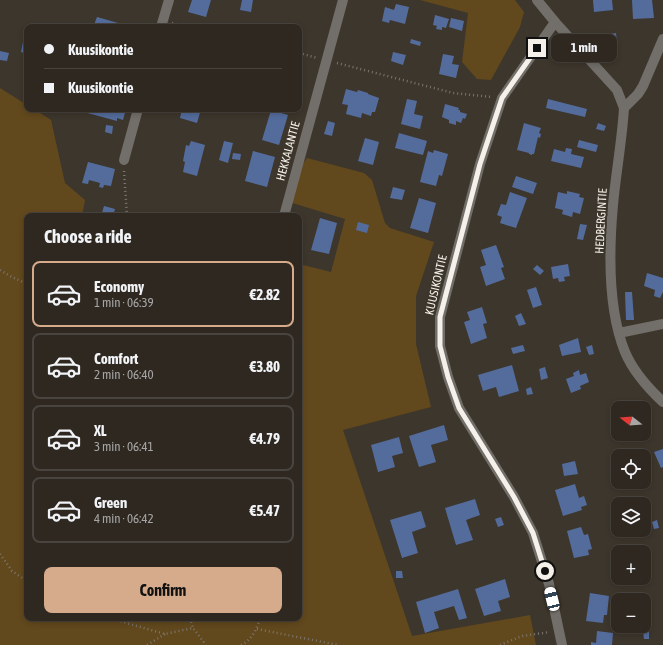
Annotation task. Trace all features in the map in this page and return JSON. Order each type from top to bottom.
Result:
[{"type":"street","points":[[162,24],[169,0]]},
{"type":"street","name":"HEKKALANTIE","points":[[285,213],[343,0]]},
{"type":"street","points":[[537,0],[616,90],[624,108],[638,94],[643,86],[663,39]]},
{"type":"street","name":"KUUSIKONTIE","points":[[555,22],[502,98],[480,164],[440,317],[440,346],[448,377],[459,408],[514,497],[533,533],[549,584],[562,645]]},
{"type":"street","name":"HEDBERGINTIE","points":[[624,108],[611,230],[614,310],[625,353],[635,370],[649,388],[663,402]]},
{"type":"street","points":[[124,160],[137,112]]},
{"type":"street","points":[[619,333],[663,324]]},
{"type":"path","points":[[302,54],[453,93],[502,98]]},
{"type":"path","points":[[124,160],[127,213]]},
{"type":"path","points":[[0,270],[24,283]]},
{"type":"path","points":[[0,554],[12,571],[24,579]]},
{"type":"path","points":[[120,621],[165,634]]},
{"type":"path","points":[[191,621],[193,628],[206,645]]},
{"type":"path","points":[[241,645],[246,642],[257,629],[259,621]]},
{"type":"path","points":[[147,645],[165,634],[193,628]]},
{"type":"path","points":[[257,629],[338,645]]},
{"type":"path","points":[[500,645],[522,636],[560,630]]},
{"type":"shaded area","points":[[420,0],[515,0],[524,12],[520,27],[491,80],[477,79],[462,62],[468,13]]},
{"type":"shaded area","points":[[0,88],[24,103],[24,112],[39,112],[51,120],[65,183],[85,200],[83,213],[24,213],[24,621],[302,621],[302,265],[331,272],[345,219],[289,202],[296,174],[307,158],[364,173],[372,180],[385,223],[390,228],[434,242],[416,296],[416,344],[431,407],[343,430],[412,636],[530,615],[536,645],[0,645]]},
{"type":"building","points":[[192,0],[211,0],[206,17],[188,12]]},
{"type":"building","points":[[242,0],[253,0],[251,12],[240,10]]},
{"type":"building","points":[[593,0],[612,0],[613,10],[594,12]]},
{"type":"building","points":[[632,0],[652,0],[654,18],[633,19]]},
{"type":"building","points":[[396,4],[409,7],[405,24],[390,20],[389,23],[382,21],[385,7],[394,10]]},
{"type":"building","points":[[435,15],[449,19],[446,28],[442,27],[442,30],[436,29],[437,26],[433,25]]},
{"type":"building","points":[[97,17],[122,24],[94,24]]},
{"type":"building","points":[[451,18],[464,21],[462,31],[449,27]]},
{"type":"building","points":[[616,33],[617,42],[600,45],[599,36]]},
{"type":"building","points":[[24,38],[24,53],[21,52]]},
{"type":"building","points":[[411,39],[421,42],[420,46],[410,43]]},
{"type":"building","points":[[0,51],[9,53],[7,61],[0,60]]},
{"type":"building","points":[[393,52],[406,55],[403,65],[391,61]]},
{"type":"building","points":[[443,54],[454,56],[452,64],[459,65],[456,78],[439,74]]},
{"type":"building","points":[[346,89],[357,92],[358,90],[379,98],[375,112],[372,112],[371,116],[362,113],[361,118],[346,114],[348,105],[342,104]]},
{"type":"building","points":[[407,99],[417,101],[414,114],[423,116],[420,129],[401,124]]},
{"type":"building","points":[[548,99],[587,109],[585,117],[546,108]]},
{"type":"building","points":[[445,104],[459,108],[458,110],[460,110],[460,112],[467,114],[465,119],[463,118],[461,123],[456,121],[456,125],[449,123],[449,120],[442,117]]},
{"type":"building","points":[[84,112],[125,112],[123,120],[117,118],[117,121]]},
{"type":"building","points":[[181,112],[200,112],[197,123],[180,118]]},
{"type":"building","points":[[270,112],[278,112],[288,115],[279,145],[262,140]]},
{"type":"building","points":[[328,121],[335,123],[332,136],[324,134]]},
{"type":"building","points":[[524,123],[541,128],[539,133],[541,134],[540,138],[538,137],[534,154],[532,155],[517,150]]},
{"type":"building","points":[[598,123],[606,126],[604,131],[596,129]]},
{"type":"building","points":[[106,125],[113,126],[112,134],[105,132]]},
{"type":"building","points":[[399,133],[427,141],[423,155],[395,148]]},
{"type":"building","points":[[365,138],[379,142],[373,165],[358,161]]},
{"type":"building","points":[[579,140],[598,145],[596,152],[577,147]]},
{"type":"building","points":[[191,141],[205,145],[197,176],[183,172],[185,162],[183,161],[186,145],[189,146]]},
{"type":"building","points":[[224,141],[233,143],[228,163],[219,160]]},
{"type":"building","points":[[566,148],[572,149],[571,154],[584,157],[581,168],[551,161],[554,149],[565,152]]},
{"type":"building","points":[[434,150],[448,154],[442,176],[439,175],[436,186],[420,182],[428,151],[433,153]]},
{"type":"building","points":[[253,151],[275,157],[267,187],[245,181]]},
{"type":"building","points":[[233,153],[241,154],[240,160],[232,159]]},
{"type":"building","points":[[88,162],[115,169],[111,186],[104,185],[103,188],[99,187],[100,183],[89,180],[88,184],[82,183]]},
{"type":"building","points":[[516,176],[537,183],[533,194],[512,187]]},
{"type":"building","points":[[393,187],[405,190],[402,200],[390,198]]},
{"type":"building","points":[[567,191],[580,194],[579,197],[584,198],[580,214],[573,212],[572,217],[562,214],[563,210],[555,208],[558,192],[567,194]]},
{"type":"building","points":[[510,192],[527,198],[516,228],[500,223],[502,217],[497,215],[501,204],[506,205]]},
{"type":"building","points":[[419,198],[436,203],[428,233],[410,228]]},
{"type":"building","points":[[104,206],[115,209],[114,213],[102,213]]},
{"type":"building","points":[[320,218],[337,223],[329,254],[311,250]]},
{"type":"building","points":[[358,222],[369,225],[367,233],[356,230]]},
{"type":"building","points":[[580,224],[587,225],[583,240],[577,239]]},
{"type":"building","points":[[496,245],[504,267],[501,268],[505,279],[486,286],[480,267],[486,265],[481,250]]},
{"type":"building","points":[[568,264],[570,276],[564,277],[565,281],[559,282],[558,278],[553,279],[551,267]]},
{"type":"building","points":[[537,265],[544,271],[540,275],[533,269]]},
{"type":"building","points":[[647,273],[663,278],[663,292],[660,298],[654,296],[655,290],[644,286]]},
{"type":"building","points":[[536,287],[542,305],[533,308],[527,290]]},
{"type":"building","points":[[625,292],[632,292],[634,320],[626,320]]},
{"type":"building","points":[[482,307],[487,323],[483,324],[487,338],[471,344],[464,322],[470,320],[467,312]]},
{"type":"building","points":[[521,313],[526,324],[519,326],[515,316]]},
{"type":"building","points":[[578,338],[581,352],[562,356],[559,345]]},
{"type":"building","points":[[523,345],[525,351],[513,354],[511,348]]},
{"type":"building","points":[[592,345],[594,354],[589,355],[586,347]]},
{"type":"building","points":[[512,365],[519,391],[499,397],[496,387],[483,391],[478,375]]},
{"type":"building","points":[[545,367],[548,378],[541,380],[539,369]]},
{"type":"building","points":[[579,370],[580,375],[586,373],[589,382],[580,386],[581,389],[571,393],[566,379],[574,376],[573,373]]},
{"type":"building","points":[[531,387],[533,394],[527,395],[526,389]]},
{"type":"building","points":[[444,425],[448,440],[431,445],[436,462],[419,467],[409,436]]},
{"type":"building","points":[[399,437],[403,453],[392,456],[395,467],[378,472],[371,445]]},
{"type":"building","points":[[663,449],[663,467],[661,468],[654,452]]},
{"type":"building","points":[[575,461],[578,474],[564,476],[562,464]]},
{"type":"building","points":[[575,484],[579,498],[584,496],[587,505],[581,507],[582,510],[563,516],[555,490]]},
{"type":"building","points":[[475,499],[480,515],[466,520],[473,540],[456,545],[445,508]]},
{"type":"building","points":[[421,511],[426,527],[412,532],[418,553],[402,558],[390,520]]},
{"type":"building","points":[[501,517],[504,525],[498,527],[495,519]]},
{"type":"building","points":[[657,520],[659,528],[654,529],[652,522]]},
{"type":"building","points":[[581,527],[584,535],[588,534],[592,549],[588,550],[589,555],[574,558],[567,531]]},
{"type":"building","points":[[396,571],[402,571],[403,578],[396,578]]},
{"type":"building","points":[[505,579],[510,597],[498,601],[501,611],[484,616],[475,589]]},
{"type":"building","points":[[458,589],[467,618],[459,620],[454,606],[434,612],[439,628],[425,633],[416,602]]},
{"type":"building","points":[[590,593],[609,596],[607,615],[604,615],[603,623],[586,621]]},
{"type":"building","points":[[597,631],[613,633],[612,645],[591,645],[591,642],[596,643]]},
{"type":"building","points":[[643,633],[649,633],[649,639],[644,639]]},
{"type":"route","points":[[537,48],[502,98],[480,164],[440,317],[440,346],[448,377],[459,408],[514,497],[533,533],[545,571]]}]
